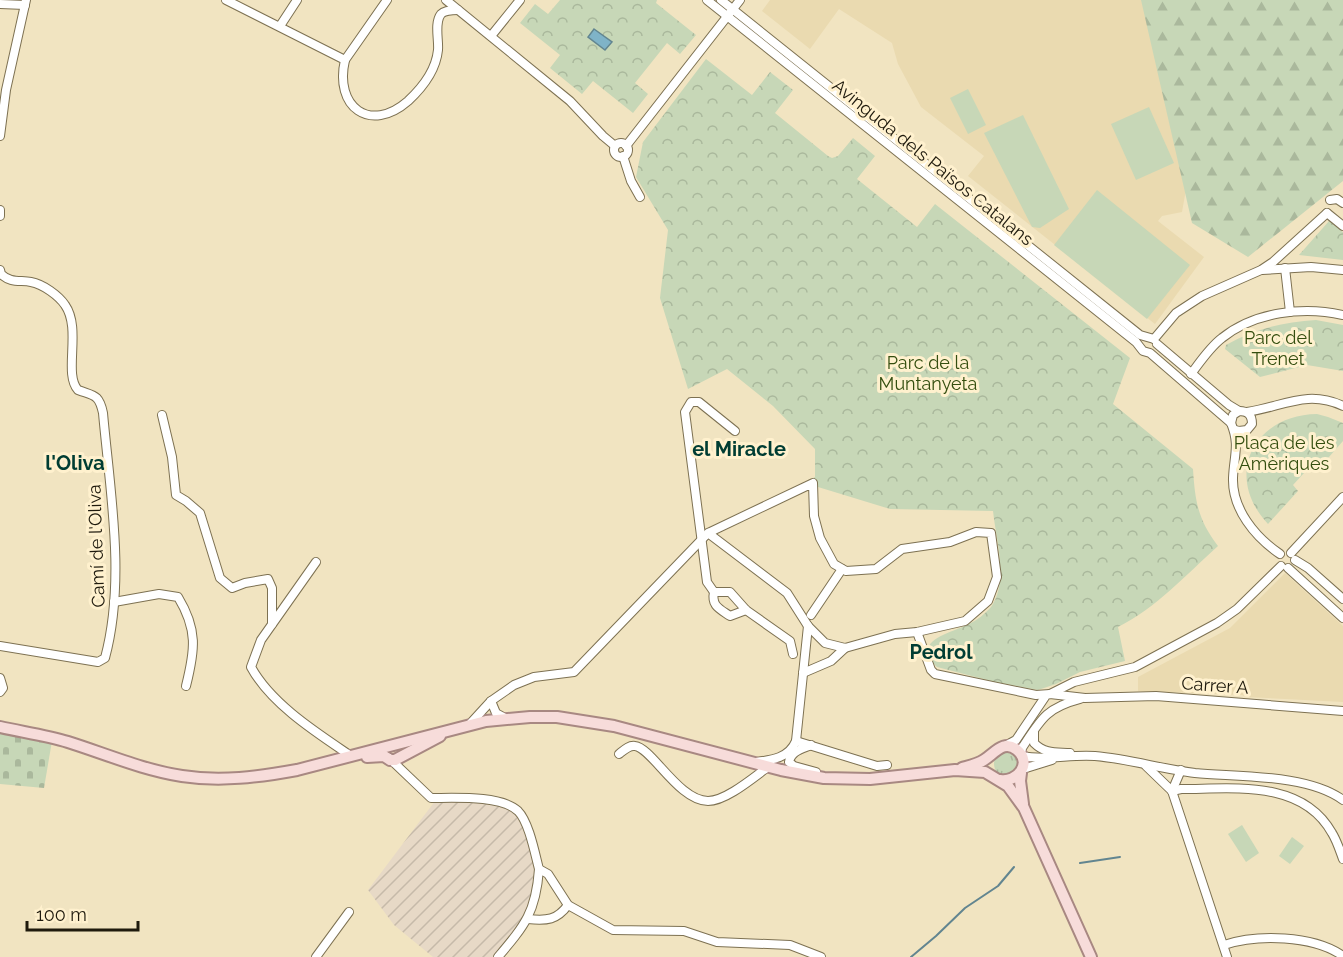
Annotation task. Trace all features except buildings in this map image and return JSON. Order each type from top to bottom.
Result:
[{"type":"main road","points":[[0,727],[66,741],[148,768],[202,778],[234,779],[267,776],[486,721],[543,716],[591,722],[805,775],[843,779],[892,777],[955,770],[985,772],[1008,786],[1024,808],[1090,957]]},
{"type":"main road","points":[[351,756],[384,756],[395,762],[454,729]]},
{"type":"main road","points":[[955,770],[983,761],[995,750],[1005,746],[1014,748],[1021,755],[1020,781],[1024,808]]},
{"type":"main road","points":[[992,754],[988,765],[997,778],[1012,780],[1022,771]]},
{"type":"street","points":[[226,0],[345,60]]},
{"type":"street","points":[[280,26],[297,0]]},
{"type":"street","points":[[387,0],[345,60],[343,87],[349,101],[361,113],[369,115],[386,113],[407,101],[424,83],[436,59],[440,15],[444,12],[458,10]]},
{"type":"street","points":[[446,0],[570,101],[615,146],[616,154],[623,156]]},
{"type":"street","points":[[491,36],[520,0]]},
{"type":"street","name":"Avinguda dels Països Catalans","points":[[707,0],[1141,346],[1143,351],[1150,353]]},
{"type":"street","name":"Avinguda dels Països Catalans","points":[[722,0],[1140,335],[1153,340],[1229,405],[1243,412]]},
{"type":"street","points":[[623,156],[627,152],[626,146],[740,0]]},
{"type":"street","points":[[0,4],[26,3],[6,90],[0,136]]},
{"type":"street","points":[[615,146],[621,143],[626,146]]},
{"type":"street","points":[[623,156],[631,181],[640,197]]},
{"type":"street","points":[[1343,194],[1330,200],[1326,207],[1330,215],[1343,226]]},
{"type":"street","points":[[1330,200],[1337,199],[1343,203]]},
{"type":"street","points":[[0,210],[0,216]]},
{"type":"street","points":[[1141,346],[1142,342],[1153,340],[1176,313],[1202,296],[1261,270],[1330,215],[1341,216],[1343,213]]},
{"type":"street","points":[[1261,270],[1311,267],[1343,270]]},
{"type":"street","points":[[1285,268],[1290,312]]},
{"type":"street","name":"Camí de l'Oliva","points":[[0,270],[8,280],[33,282],[43,286],[63,303],[69,314],[74,339],[73,382],[78,390],[92,393],[101,404],[115,556],[112,633],[105,657],[98,662],[0,646]]},
{"type":"street","points":[[1191,374],[1221,338],[1250,321],[1290,312],[1318,311],[1343,315]]},
{"type":"street","points":[[1153,340],[1155,351],[1150,353],[1233,426],[1243,432],[1250,427],[1252,419],[1243,412]]},
{"type":"street","points":[[1280,555],[1245,520],[1237,506],[1233,490],[1237,450],[1233,415],[1297,399],[1325,400],[1343,406]]},
{"type":"street","points":[[735,431],[699,402],[691,402],[685,412],[705,535],[708,582],[714,592],[712,599],[714,605],[730,616],[746,610]]},
{"type":"street","points":[[162,415],[172,457],[176,495],[200,513],[220,578],[232,588],[268,579],[272,588],[272,624]]},
{"type":"street","points":[[469,725],[491,701],[514,685],[534,677],[574,672],[705,535],[813,483],[814,516],[820,538],[834,564],[846,571],[876,569],[902,549],[950,542],[976,531],[991,533],[997,577],[988,601],[965,621],[917,632],[895,634],[845,648],[831,661],[803,672]]},
{"type":"street","points":[[917,632],[931,670],[935,674],[1049,700],[1065,696],[1078,684],[1135,667],[1223,620],[1284,566],[1292,565],[1293,557],[1343,497]]},
{"type":"street","points":[[705,535],[787,593],[808,626],[825,643],[845,648]]},
{"type":"street","points":[[1343,599],[1293,557],[1285,552],[1280,555],[1278,560],[1343,618]]},
{"type":"street","points":[[316,562],[261,640],[251,667],[256,676],[280,702],[313,731],[351,756]]},
{"type":"street","points":[[1300,580],[1308,568]]},
{"type":"street","points":[[811,615],[842,569]]},
{"type":"street","points":[[714,592],[730,592],[746,610],[790,641],[792,654]]},
{"type":"street","points":[[114,602],[159,594],[178,597],[186,610],[194,636],[192,662],[186,686]]},
{"type":"street","points":[[749,762],[778,758],[791,749],[796,741],[808,626]]},
{"type":"street","points":[[0,678],[3,688],[0,692]]},
{"type":"street","points":[[1005,746],[1016,740],[1049,700],[1074,682],[1078,684]]},
{"type":"street","points":[[1078,684],[1074,690],[1085,698]]},
{"type":"street","name":"Carrer A","points":[[1065,696],[1085,698]]},
{"type":"street","name":"Carrer A","points":[[1049,700],[1156,696],[1343,711]]},
{"type":"street","points":[[1049,700],[1048,712],[1034,729],[1021,755],[1056,759]]},
{"type":"street","points":[[491,701],[496,713],[506,718]]},
{"type":"street","points":[[486,721],[491,701]]},
{"type":"street","points":[[481,710],[486,721]]},
{"type":"street","points":[[0,721],[18,731]]},
{"type":"street","points":[[1034,729],[1033,739],[1041,750],[1080,756]]},
{"type":"street","points":[[796,741],[878,766],[887,765]]},
{"type":"street","points":[[790,763],[792,755],[811,745]]},
{"type":"street","points":[[389,746],[395,762],[431,798],[484,798],[519,812],[529,834],[539,869],[534,904],[528,919],[498,957]]},
{"type":"street","points":[[619,754],[635,746],[644,749],[671,780],[698,800],[710,802],[733,792],[768,767]]},
{"type":"street","points":[[1022,771],[1056,759],[1096,756],[1181,771],[1279,778],[1333,792],[1343,800]]},
{"type":"street","points":[[778,758],[794,766],[843,779]]},
{"type":"street","points":[[1145,765],[1172,791],[1227,957]]},
{"type":"street","points":[[1172,791],[1181,771]]},
{"type":"street","points":[[1172,791],[1181,789],[1263,790],[1285,794],[1304,804],[1320,817],[1332,833],[1343,859]]},
{"type":"street","points":[[539,869],[548,874],[568,905],[613,930],[684,931],[717,942],[790,945],[821,957]]},
{"type":"street","points":[[528,919],[553,919],[562,914],[568,905]]},
{"type":"street","points":[[316,957],[349,912]]},
{"type":"street","points":[[1224,945],[1242,939],[1293,940],[1322,946],[1343,956]]},
{"type":"shaded area","points":[[770,0],[1187,0],[1188,178],[1182,212],[1162,216],[1158,221],[1204,257],[1155,324],[968,176],[984,156],[921,107],[898,64],[892,43],[839,9],[810,49],[762,11]]},
{"type":"shaded area","points":[[1285,573],[1343,626],[1343,702],[1138,691],[1138,677],[1230,628]]},
{"type":"shaded area","points":[[476,800],[498,804],[515,813],[523,824],[535,867],[535,886],[527,914],[495,957],[433,957],[394,925],[368,890],[435,801]]},
{"type":"green space","points":[[560,0],[657,0],[656,3],[696,35],[680,54],[667,43],[635,83],[648,94],[633,113],[593,81],[582,94],[550,68],[560,55],[520,23],[535,4],[548,14]]},
{"type":"green space","points":[[1141,0],[1343,0],[1343,181],[1248,257],[1192,223]]},
{"type":"green space","name":"Parc de la Muntanyeta","points":[[706,59],[752,95],[770,72],[793,90],[775,113],[832,158],[838,156],[853,138],[875,156],[857,179],[917,227],[935,204],[1130,358],[1113,404],[1193,469],[1199,510],[1206,528],[1218,546],[1158,601],[1118,627],[1125,661],[1080,672],[1038,690],[937,667],[930,658],[928,650],[930,644],[944,634],[978,619],[991,607],[996,597],[1000,560],[993,511],[890,509],[818,487],[816,481],[811,479],[815,477],[815,449],[773,406],[727,369],[688,389],[660,298],[668,230],[636,177],[643,142]]},
{"type":"green space","points":[[968,89],[986,125],[968,134],[950,98]]},
{"type":"green space","points":[[1149,107],[1174,163],[1136,180],[1111,124]]},
{"type":"green space","points":[[1023,115],[1069,209],[1040,228],[1032,227],[984,133]]},
{"type":"green space","points":[[1097,190],[1190,265],[1147,319],[1054,245]]},
{"type":"green space","points":[[1329,221],[1343,232],[1343,260],[1299,255]]},
{"type":"green space","name":"Parc del Trenet","points":[[1316,320],[1343,325],[1343,371],[1307,365],[1260,377],[1225,349],[1226,345],[1237,339],[1259,331],[1292,322]]},
{"type":"green space","name":"Plaça de les Amèriques","points":[[1317,414],[1343,423],[1343,441],[1322,465],[1316,460],[1293,485],[1298,491],[1268,524],[1255,506],[1248,487],[1247,468],[1252,451],[1262,437],[1276,425],[1295,417]]},
{"type":"green space","points":[[0,731],[52,741],[44,788],[0,784]]},
{"type":"green space","points":[[1006,752],[1015,755],[1018,764],[1015,773],[1006,776],[997,773],[994,764],[997,755]]},
{"type":"green space","points":[[1242,825],[1259,853],[1246,862],[1228,834]]},
{"type":"green space","points":[[1292,837],[1304,846],[1290,864],[1279,856]]},
{"type":"water","points":[[594,29],[612,42],[605,50],[588,37]]},
{"type":"waterway","points":[[1080,863],[1120,857]]},
{"type":"waterway","points":[[911,957],[965,908],[998,886],[1014,867]]},
{"type":"district","name":"el Miracle","points":[[739,449]]},
{"type":"district","name":"l'Oliva","points":[[75,463]]},
{"type":"district","name":"Pedrol","points":[[941,652]]}]
